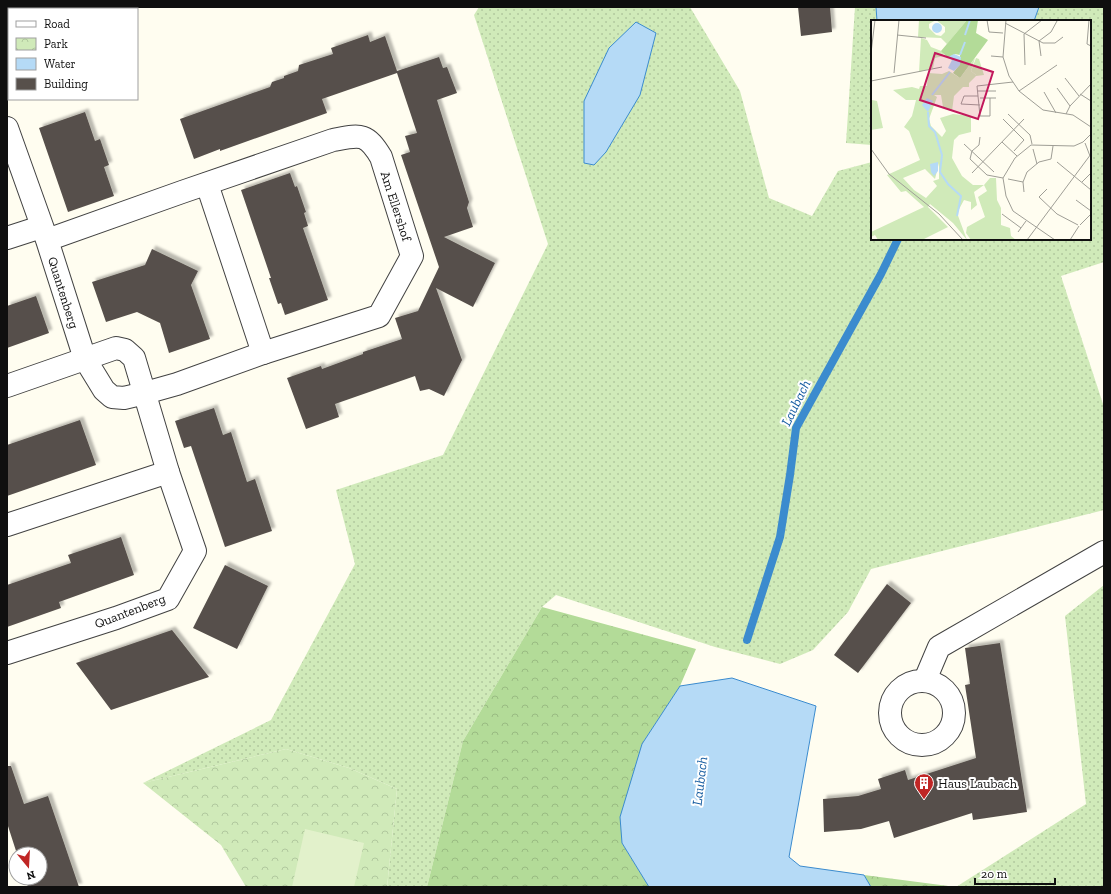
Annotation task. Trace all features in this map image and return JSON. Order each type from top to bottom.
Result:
[{"type":"street","name":"Quantenberg","points":[[7,128],[85,359],[104,390],[112,397],[124,398],[145,393]]},
{"type":"street","name":"Am Ellershof","points":[[44,234],[207,184],[334,140],[354,136],[367,138],[375,146],[381,157],[412,256],[379,316],[264,353],[177,384],[145,393]]},
{"type":"street","points":[[207,184],[264,353]]},
{"type":"street","points":[[7,238],[44,234]]},
{"type":"street","name":"Quantenberg","points":[[7,654],[168,599],[195,551],[168,472],[134,358],[125,350],[116,348],[85,359]]},
{"type":"street","points":[[7,386],[85,359]]},
{"type":"street","points":[[7,525],[168,472]]},
{"type":"street","points":[[925,680],[939,647],[1104,552]]},
{"type":"green space","points":[[479,7],[690,7],[740,91],[769,198],[812,216],[838,171],[871,162],[871,240],[1091,240],[1091,20],[1034,20],[1039,7],[1104,7],[1104,262],[1061,276],[1104,407],[1104,510],[871,569],[848,612],[813,650],[780,664],[715,647],[556,595],[542,607],[463,741],[427,887],[387,887],[397,789],[349,768],[286,749],[143,783],[271,720],[355,564],[336,490],[443,455],[548,244],[474,15]]},
{"type":"green space","points":[[855,7],[876,7],[877,20],[871,20],[871,145],[846,143]]},
{"type":"green space","points":[[1104,585],[1104,887],[956,887],[1086,804],[1065,616]]},
{"type":"green space","points":[[542,607],[696,649],[680,686],[642,744],[622,843],[649,887],[427,887],[463,741]]},
{"type":"green space","points":[[286,749],[349,768],[397,789],[387,887],[246,887],[221,845],[143,783]]},
{"type":"green space","points":[[305,829],[364,843],[354,887],[292,887]]},
{"type":"green space","points":[[864,875],[956,887],[871,887]]},
{"type":"water","points":[[876,7],[1039,7],[1034,20],[877,20]]},
{"type":"water","points":[[636,22],[656,33],[640,95],[606,152],[594,165],[584,163],[584,101],[609,48]]},
{"type":"water","points":[[732,678],[816,706],[789,857],[800,866],[864,875],[871,887],[649,887],[622,843],[620,817],[642,744],[680,686]]},
{"type":"building","points":[[798,7],[830,7],[832,32],[801,36]]},
{"type":"building","points":[[368,35],[370,42],[385,36],[397,71],[439,57],[443,68],[447,67],[457,93],[437,100],[469,202],[467,208],[473,227],[444,237],[495,263],[473,307],[436,288],[462,360],[444,396],[429,389],[420,391],[415,376],[335,404],[339,417],[306,429],[287,378],[321,366],[322,369],[363,354],[363,352],[402,339],[395,318],[418,311],[439,267],[401,155],[410,152],[405,136],[417,133],[397,73],[322,99],[327,113],[194,159],[180,119],[270,87],[272,82],[298,71],[299,65],[333,54],[331,48]]},
{"type":"building","points":[[85,112],[95,141],[100,139],[109,165],[104,167],[114,196],[68,212],[39,128]]},
{"type":"building","points":[[290,173],[295,187],[297,186],[306,212],[304,213],[308,226],[303,228],[328,300],[285,315],[281,303],[278,304],[269,278],[271,278],[241,190]]},
{"type":"building","points":[[152,249],[198,271],[191,285],[210,339],[169,353],[160,323],[137,312],[106,322],[92,282],[145,265]]},
{"type":"building","points":[[36,296],[49,333],[7,348],[7,306]]},
{"type":"building","points":[[214,408],[223,435],[231,432],[247,482],[255,479],[272,531],[225,547],[191,446],[184,448],[175,421]]},
{"type":"building","points":[[80,420],[96,465],[7,496],[7,445]]},
{"type":"building","points":[[121,537],[134,575],[59,602],[61,608],[7,627],[7,585],[71,563],[68,555]]},
{"type":"building","points":[[225,565],[268,586],[237,649],[193,628]]},
{"type":"building","points":[[887,584],[911,603],[858,673],[834,655]]},
{"type":"building","points":[[172,630],[209,677],[111,710],[76,663]]},
{"type":"building","points":[[1000,643],[1027,812],[973,820],[972,813],[894,838],[889,821],[861,829],[824,832],[823,799],[858,796],[881,789],[878,779],[905,770],[908,780],[976,758],[965,685],[970,684],[965,648]]},
{"type":"building","points":[[7,766],[11,766],[24,804],[48,796],[79,887],[28,887],[48,886],[48,846],[14,846],[7,823]]},
{"type":"waterway","name":"Laubach","points":[[747,640],[780,537],[796,428],[881,274],[898,240]]},
{"type":"place","name":"Haus Laubach","points":[[924,800]]}]
